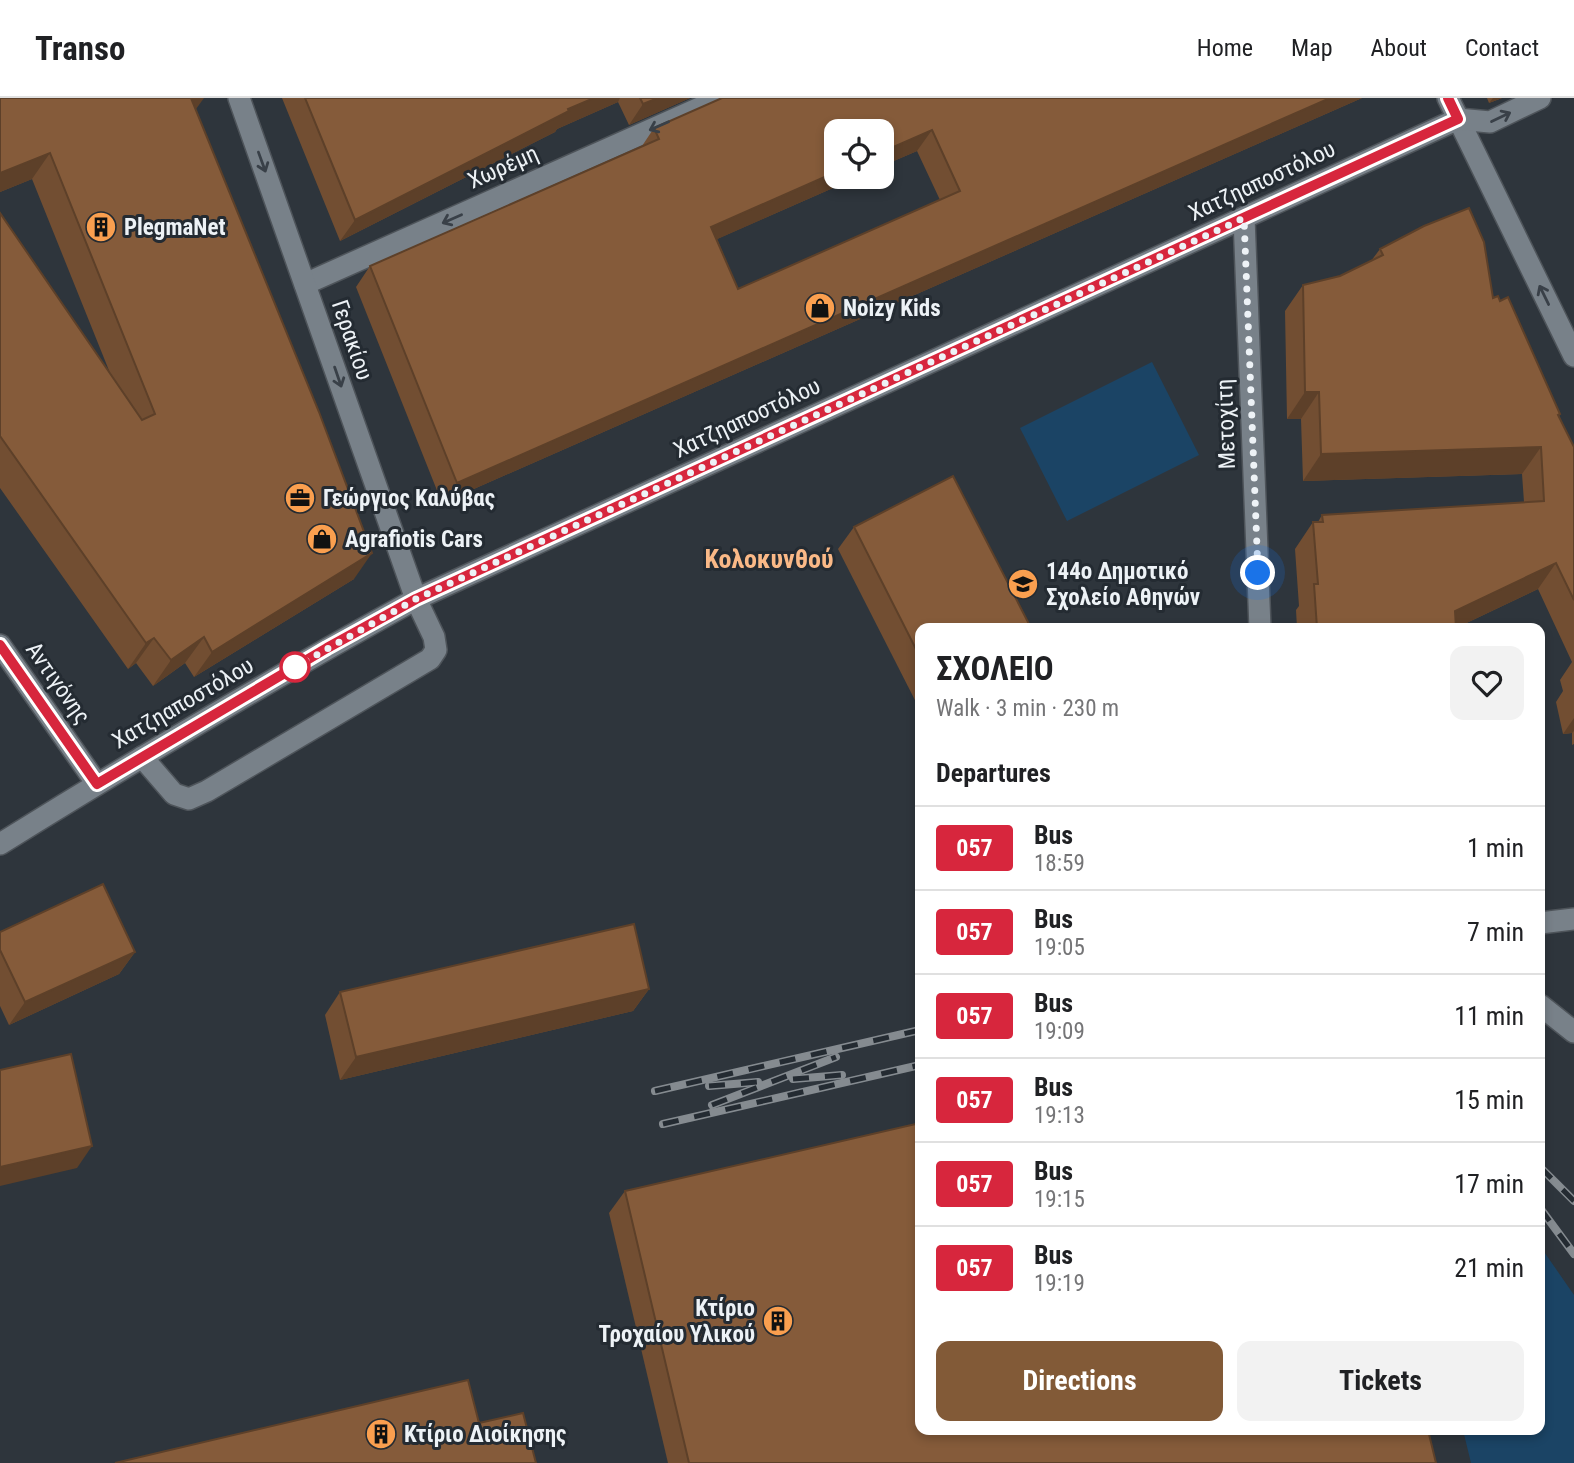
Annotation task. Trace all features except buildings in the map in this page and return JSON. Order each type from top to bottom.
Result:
[{"type":"street","name":"Γερακίου","points":[[142,757],[174,794],[189,799],[208,792],[430,659],[436,650],[434,637],[416,599],[239,98]]},
{"type":"street","name":"Χωρέμη","points":[[305,284],[722,98]]},
{"type":"street","points":[[1448,98],[1574,356]]},
{"type":"street","name":"Χατζηαποστόλου","points":[[0,844],[327,648],[416,599],[1458,119],[1490,122],[1540,98]]},
{"type":"street","name":"Μετοχίτη","points":[[1244,218],[1260,623]]},
{"type":"street","name":"Αντιγόνης","points":[[0,645],[97,784]]},
{"type":"street","points":[[1545,922],[1574,919]]},
{"type":"street","points":[[1545,1009],[1574,1032]]},
{"type":"shaded area","points":[[1152,362],[1199,455],[1067,521],[1020,428]]},
{"type":"shaded area","points":[[1545,1253],[1574,1295],[1574,1463],[1471,1463],[1464,1435],[1545,1435]]},
{"type":"railway","points":[[655,1091],[915,1031]]},
{"type":"railway","points":[[712,1105],[836,1057]]},
{"type":"railway","points":[[663,1124],[915,1066]]},
{"type":"railway","points":[[793,1079],[842,1075]]},
{"type":"railway","points":[[709,1086],[758,1082]]},
{"type":"railway","points":[[1545,1172],[1574,1201]]},
{"type":"railway","points":[[1545,1215],[1574,1254]]},
{"type":"bus line","name":"057","points":[[0,645],[97,784],[327,648],[416,599],[1458,119],[1448,98]]},
{"type":"place","name":"PlegmaNet","points":[[101,227]]},
{"type":"place","name":"Noizy Kids","points":[[820,308]]},
{"type":"place","name":"Γεώργιος Καλύβας","points":[[300,498]]},
{"type":"place","name":"Agrafiotis Cars","points":[[322,539]]},
{"type":"place","name":"144ο Δημοτικό Σχολείο Αθηνών","points":[[1023,584]]},
{"type":"place","name":"Κτίριο Τροχαίου Υλικού","points":[[778,1321]]},
{"type":"place","name":"Κτίριο Διοίκησης","points":[[381,1434]]},
{"type":"district","name":"Κολοκυνθού","points":[[769,559]]},
{"type":"route","points":[[295,667],[416,599],[1244,218],[1258,573]]}]
